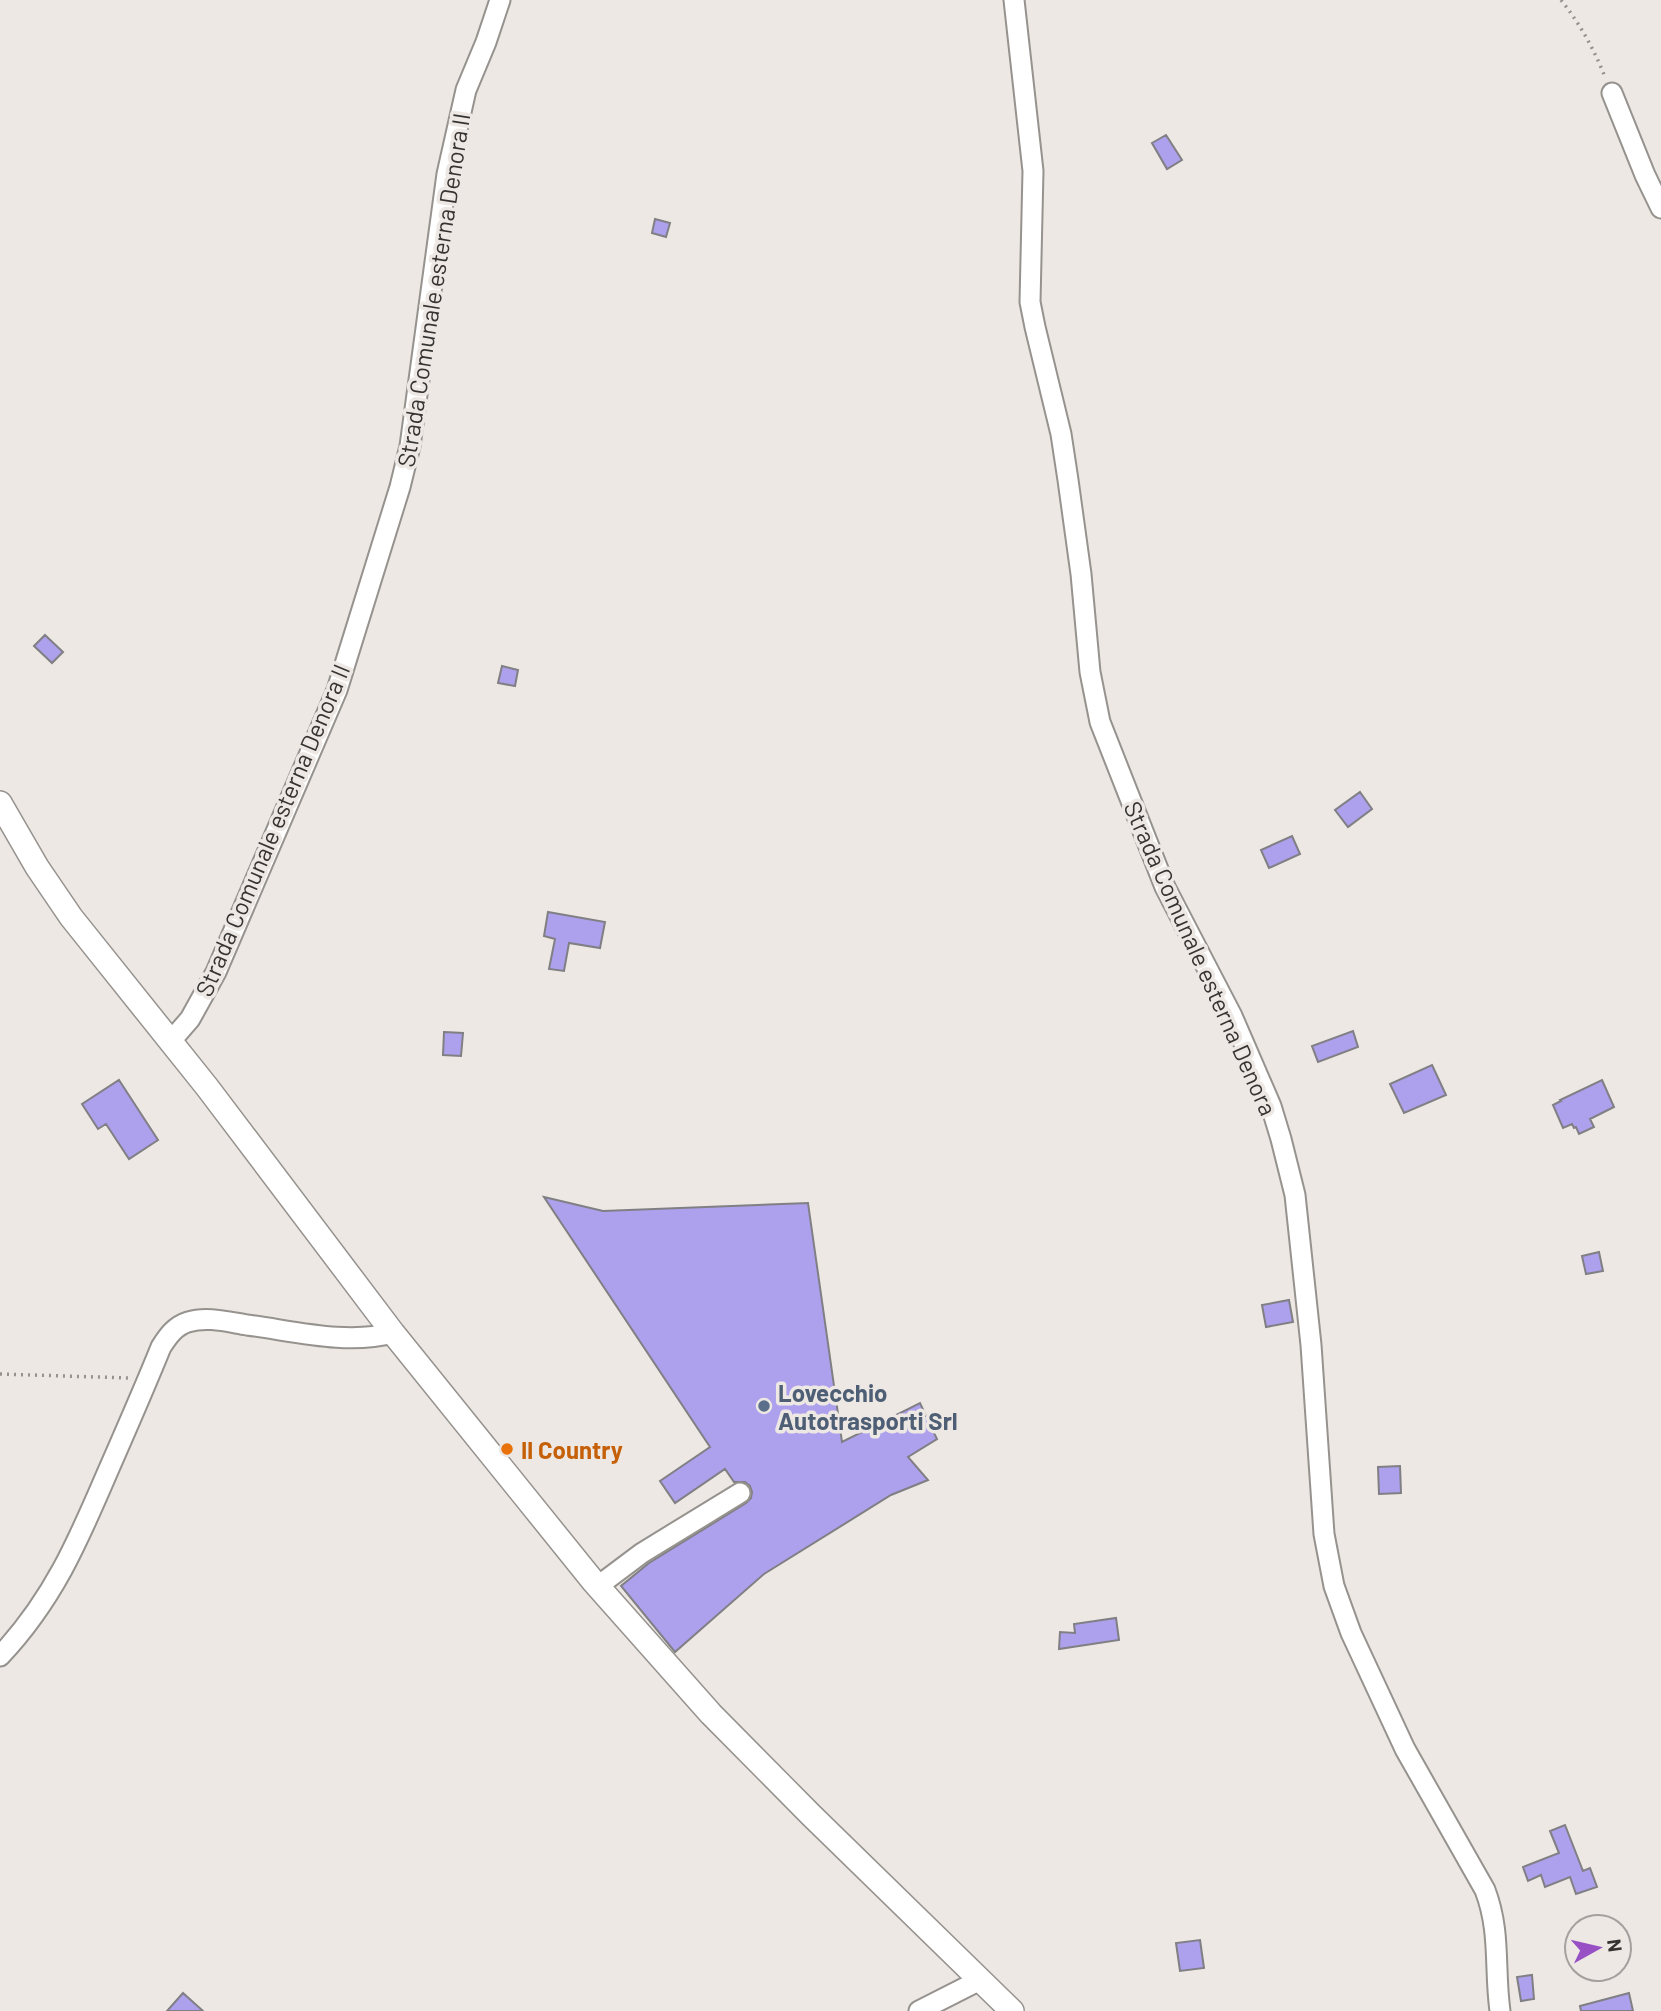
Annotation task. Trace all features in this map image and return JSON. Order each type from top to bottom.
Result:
[{"type":"street","name":"Strada Comunale esterna Denora II","points":[[170,1042],[190,1019],[216,972],[337,690],[400,487],[410,446],[447,174],[466,90],[500,0]]},
{"type":"street","name":"Strada Comunale esterna Denora","points":[[1014,0],[1033,171],[1031,302],[1034,327],[1061,434],[1080,563],[1090,672],[1100,722],[1165,887],[1232,1016],[1281,1139],[1295,1195],[1311,1345],[1324,1534],[1334,1586],[1351,1633],[1405,1749],[1492,1907],[1496,1931],[1500,2011]]},
{"type":"street","points":[[1612,93],[1661,208]]},
{"type":"street","points":[[0,803],[37,867],[71,917],[207,1087],[393,1333],[598,1586],[711,1714],[1012,2011]]},
{"type":"street","points":[[0,1656],[37,1612],[76,1546],[148,1379],[175,1328],[195,1321],[211,1320],[335,1338],[383,1336],[393,1333]]},
{"type":"street","points":[[598,1586],[642,1553],[740,1493]]},
{"type":"street","points":[[919,2011],[980,1980]]},
{"type":"path","points":[[1561,0],[1596,54],[1612,93]]},
{"type":"path","points":[[0,1374],[148,1379]]},
{"type":"building","points":[[1166,135],[1182,160],[1167,169],[1152,143]]},
{"type":"building","points":[[655,219],[670,223],[666,237],[652,233]]},
{"type":"building","points":[[45,635],[63,652],[52,663],[34,646]]},
{"type":"building","points":[[502,666],[518,670],[515,686],[498,683]]},
{"type":"building","points":[[1360,792],[1372,809],[1348,827],[1335,810]]},
{"type":"building","points":[[1292,836],[1300,854],[1269,868],[1261,850]]},
{"type":"building","points":[[548,912],[605,922],[600,948],[569,943],[564,971],[549,969],[555,939],[544,936]]},
{"type":"building","points":[[1353,1031],[1358,1047],[1318,1062],[1312,1046]]},
{"type":"building","points":[[444,1032],[463,1033],[461,1056],[443,1055]]},
{"type":"building","points":[[1432,1065],[1446,1095],[1404,1113],[1390,1084]]},
{"type":"building","points":[[119,1080],[158,1140],[129,1159],[106,1124],[98,1129],[82,1104]]},
{"type":"building","points":[[1602,1080],[1614,1107],[1590,1119],[1594,1127],[1579,1134],[1572,1124],[1563,1128],[1553,1105]]},
{"type":"building","points":[[544,1197],[603,1211],[808,1203],[842,1442],[920,1403],[937,1439],[908,1457],[928,1480],[891,1495],[764,1574],[675,1652],[621,1586],[649,1563],[746,1503],[752,1492],[745,1482],[734,1482],[725,1469],[675,1503],[660,1481],[710,1447]]},
{"type":"building","points":[[1599,1252],[1603,1271],[1586,1274],[1582,1256]]},
{"type":"building","points":[[1289,1300],[1293,1322],[1266,1327],[1262,1305]]},
{"type":"building","points":[[1400,1466],[1401,1493],[1379,1494],[1378,1467]]},
{"type":"building","points":[[1116,1618],[1119,1640],[1059,1649],[1060,1632],[1075,1633],[1074,1624]]},
{"type":"building","points":[[1565,1825],[1583,1871],[1590,1868],[1597,1887],[1576,1894],[1570,1877],[1545,1887],[1541,1875],[1528,1881],[1523,1867],[1559,1853],[1550,1831]]},
{"type":"building","points":[[1200,1940],[1204,1968],[1180,1971],[1176,1943]]},
{"type":"building","points":[[1532,1975],[1534,1999],[1521,2001],[1517,1977]]},
{"type":"building","points":[[183,1993],[203,2011],[167,2011]]},
{"type":"building","points":[[1629,1993],[1633,2011],[1581,2011],[1580,2006]]},
{"type":"place","name":"Lovecchio Autotrasporti Srl","points":[[764,1406]]},
{"type":"place","name":"Il Country","points":[[507,1449]]}]
